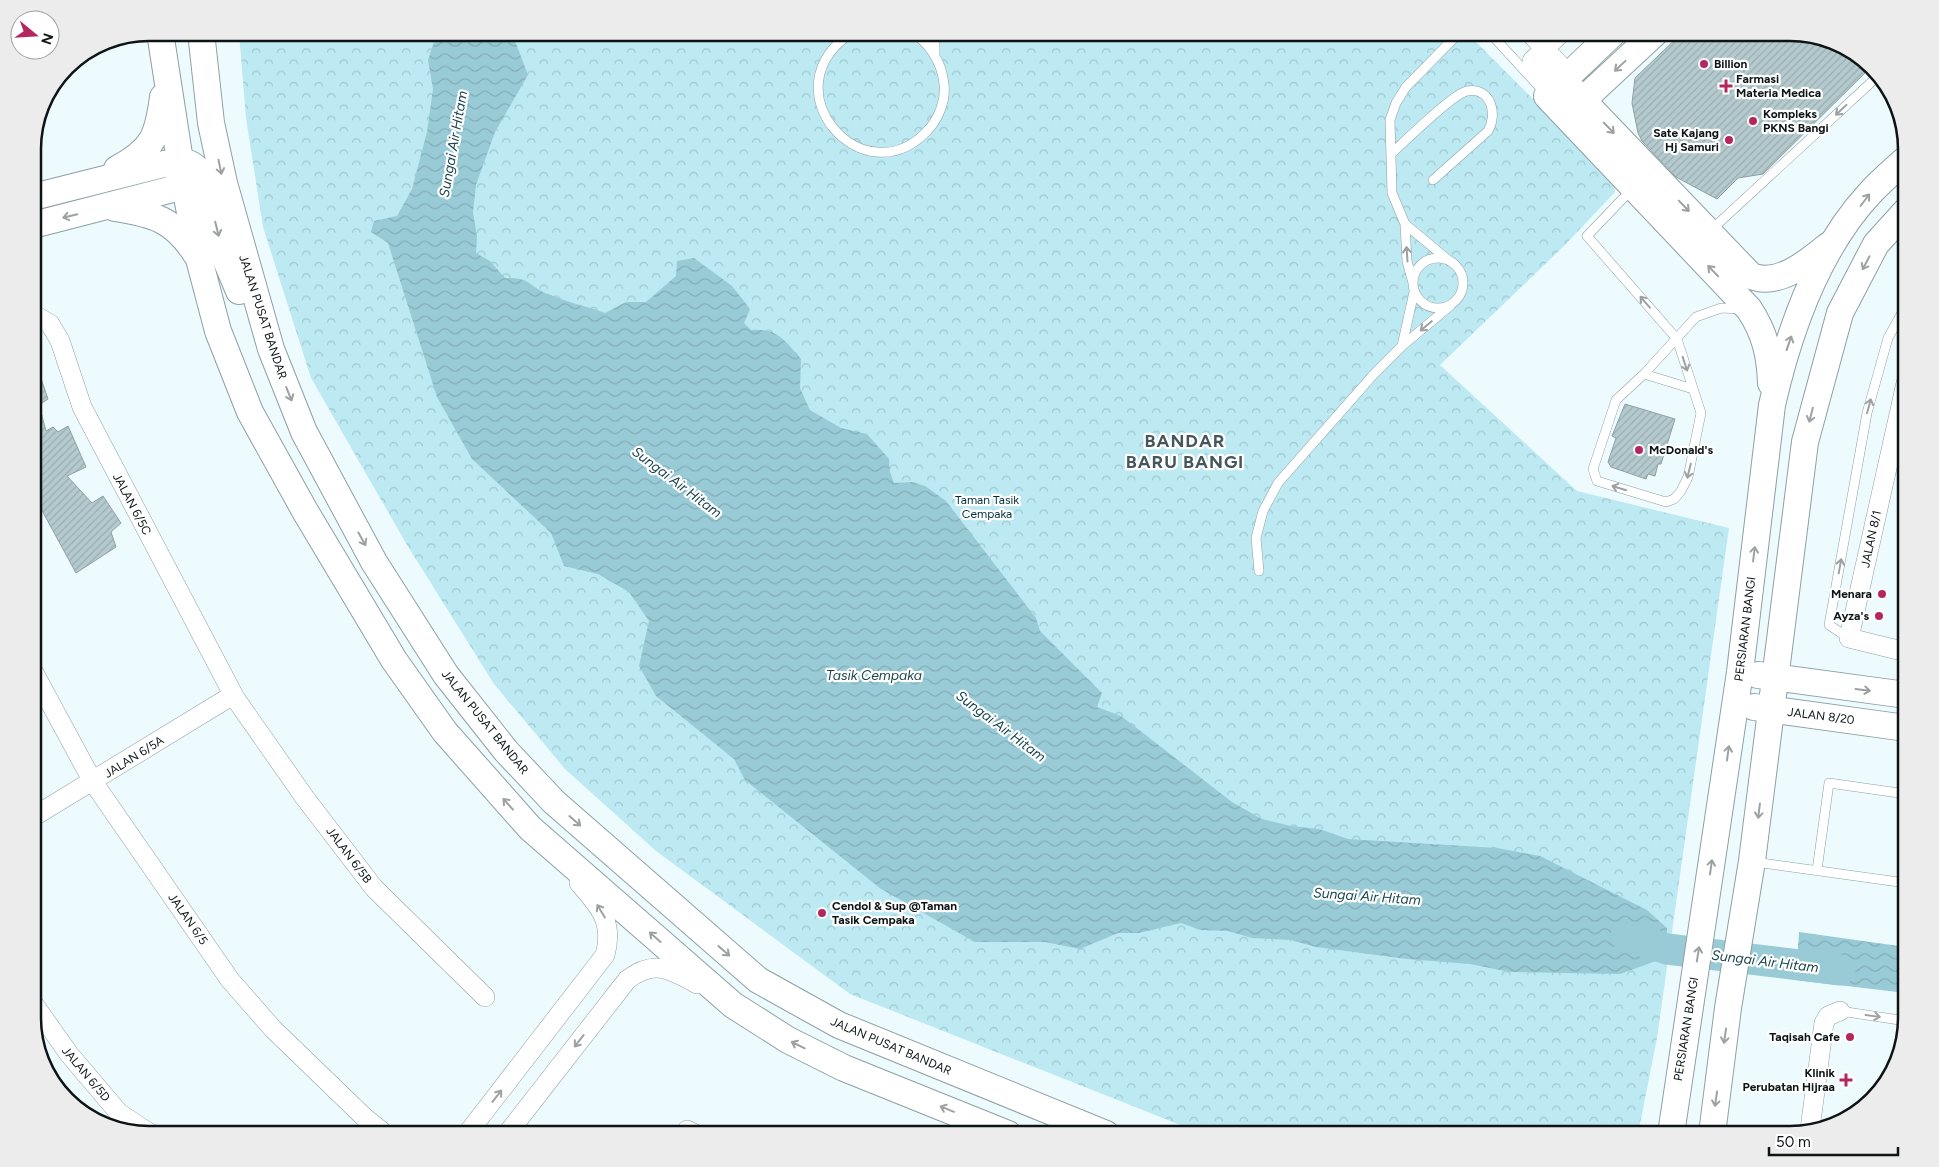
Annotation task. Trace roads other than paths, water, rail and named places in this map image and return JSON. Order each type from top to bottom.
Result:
[{"type":"main road","points":[[161,41],[165,70],[187,172],[199,259],[218,331],[250,412],[305,511],[394,660],[445,732],[530,828],[733,1005],[788,1040],[844,1068],[988,1126]]},
{"type":"main road","points":[[41,223],[108,206],[187,172],[199,144],[185,41]]},
{"type":"main road","name":"JALAN PUSAT BANDAR","points":[[201,41],[211,122],[224,183],[271,349],[304,432],[374,562],[446,675],[506,751],[554,802],[758,980],[839,1025],[1086,1126]]},
{"type":"main road","points":[[1604,41],[1559,84],[1574,108],[1745,293]]},
{"type":"main road","points":[[1574,108],[1646,41]]},
{"type":"main road","points":[[88,184],[134,160],[150,144],[158,129],[165,70]]},
{"type":"main road","name":"PERSIARAN BANGI","points":[[1672,1126],[1740,672],[1772,406],[1780,372],[1814,278],[1834,241],[1869,194],[1898,167]]},
{"type":"main road","points":[[41,195],[88,184],[187,172],[208,191],[223,253],[244,302],[271,349]]},
{"type":"main road","points":[[1641,180],[1709,232],[1745,293],[1761,326],[1767,344],[1772,406]]},
{"type":"main road","points":[[108,206],[154,215],[165,220],[188,242],[199,259]]},
{"type":"main road","points":[[1713,1126],[1728,1008],[1752,861],[1805,442],[1840,313],[1876,244],[1898,220]]},
{"type":"main road","points":[[1745,293],[1759,279],[1774,279],[1809,260],[1834,241]]},
{"type":"main road","points":[[1783,615],[1796,658],[1803,668],[1825,685]]},
{"type":"main road","points":[[1740,672],[1898,694]]},
{"type":"main road","name":"JALAN 8/20","points":[[1735,705],[1898,727]]},
{"type":"main road","points":[[1765,762],[1790,731],[1817,715]]},
{"type":"street","points":[[1536,41],[1544,49]]},
{"type":"street","points":[[1552,41],[1532,61],[1559,84]]},
{"type":"street","name":"JALAN 6/5C","points":[[41,318],[50,324],[60,341],[86,415],[233,695]]},
{"type":"street","name":"JALAN 8/1","points":[[1849,638],[1898,419]]},
{"type":"street","points":[[1849,638],[1898,650]]},
{"type":"street","name":"JALAN 6/5","points":[[41,686],[93,782],[230,980],[273,1029],[375,1126]]},
{"type":"street","name":"JALAN 6/5A","points":[[41,812],[233,695]]},
{"type":"street","name":"JALAN 6/5B","points":[[233,695],[305,798],[374,888],[485,997]]},
{"type":"street","points":[[473,1126],[605,955],[609,939],[608,926],[602,912],[530,828]]},
{"type":"street","points":[[513,1126],[627,980],[640,970],[653,968],[670,969],[733,1005]]},
{"type":"street","points":[[1811,1123],[1824,1023],[1828,1016],[1840,1011]]},
{"type":"street","name":"JALAN 6/5D","points":[[41,1014],[69,1054],[119,1113],[137,1125]]},
{"type":"lane","points":[[840,41],[827,56],[819,76],[819,98],[826,119],[839,136],[858,148],[880,152],[901,149],[920,138],[934,123],[942,105],[944,85],[940,66],[930,48],[921,41]]},
{"type":"lane","points":[[935,41],[935,57]]},
{"type":"lane","points":[[1450,306],[1442,309],[1425,305],[1413,287],[1407,261],[1405,224],[1392,193],[1392,153],[1389,136],[1390,120],[1396,103],[1406,87],[1451,41]]},
{"type":"lane","points":[[1501,41],[1559,84]]},
{"type":"lane","points":[[1709,232],[1873,81]]},
{"type":"lane","points":[[1392,153],[1460,94],[1475,91],[1483,95],[1492,106],[1494,114],[1493,123],[1488,131],[1433,180]]},
{"type":"lane","points":[[1641,180],[1587,236],[1677,339],[1701,413],[1688,477],[1681,491],[1674,499],[1666,502],[1597,482],[1593,469],[1616,400],[1644,374],[1677,339],[1696,317],[1721,308],[1745,293]]},
{"type":"lane","points":[[1259,571],[1256,538],[1263,511],[1278,483],[1349,402],[1402,346],[1462,294],[1463,277],[1460,270],[1405,224]]},
{"type":"lane","points":[[1402,346],[1418,268],[1424,262],[1440,257],[1448,259]]},
{"type":"lane","points":[[1849,638],[1829,625],[1868,413],[1888,338],[1898,320]]},
{"type":"lane","points":[[1644,374],[1693,389]]},
{"type":"lane","points":[[1817,870],[1829,783],[1898,793]]},
{"type":"lane","points":[[1752,861],[1898,882]]},
{"type":"lane","points":[[1840,1011],[1898,1020]]},
{"type":"water","name":"Tasik Cempaka","points":[[515,41],[528,75],[495,132],[476,185],[473,212],[477,236],[476,253],[490,261],[505,278],[520,279],[555,297],[605,313],[626,302],[646,302],[676,276],[677,261],[694,258],[732,286],[750,309],[744,323],[751,330],[768,331],[780,337],[801,359],[800,388],[810,410],[841,428],[867,434],[889,459],[890,472],[894,483],[912,482],[925,486],[946,501],[1036,618],[1040,631],[1102,693],[1097,707],[1121,716],[1232,802],[1262,819],[1291,826],[1319,829],[1348,839],[1497,848],[1540,856],[1647,910],[1667,928],[1667,949],[1656,961],[1620,974],[1510,972],[1470,964],[1407,959],[1316,947],[1290,940],[1252,938],[1228,931],[1200,930],[1181,923],[1139,933],[1118,933],[1080,949],[1045,942],[975,942],[881,889],[745,780],[734,759],[656,696],[639,666],[649,621],[629,592],[598,574],[564,566],[551,533],[472,459],[437,397],[388,243],[371,232],[374,221],[397,216],[412,189],[427,132],[433,89],[428,60],[434,42]]},
{"type":"water","points":[[1799,932],[1898,946],[1898,992],[1796,980]]},
{"type":"waterway","name":"Sungai Air Hitam","points":[[1626,936],[1667,949],[1840,970]]},
{"type":"place","name":"Billion","points":[[1704,64]]},
{"type":"place","name":"Farmasi Materia Medica","points":[[1726,86]]},
{"type":"place","name":"Kompleks PKNS Bangi","points":[[1753,121]]},
{"type":"place","name":"Sate Kajang Hj Samuri","points":[[1729,140]]},
{"type":"place","name":"McDonald's","points":[[1639,450]]},
{"type":"place","name":"Menara","points":[[1882,594]]},
{"type":"place","name":"Ayza's","points":[[1879,616]]},
{"type":"place","name":"Cendol & Sup @Taman Tasik Cempaka","points":[[822,913]]},
{"type":"place","name":"Taqisah Cafe","points":[[1850,1037]]},
{"type":"place","name":"Klinik Perubatan Hijraa","points":[[1846,1080]]},
{"type":"district","name":"BANDAR BARU BANGI","points":[[1185,451]]},
{"type":"park label","name":"Taman Tasik Cempaka","points":[[987,507]]}]
